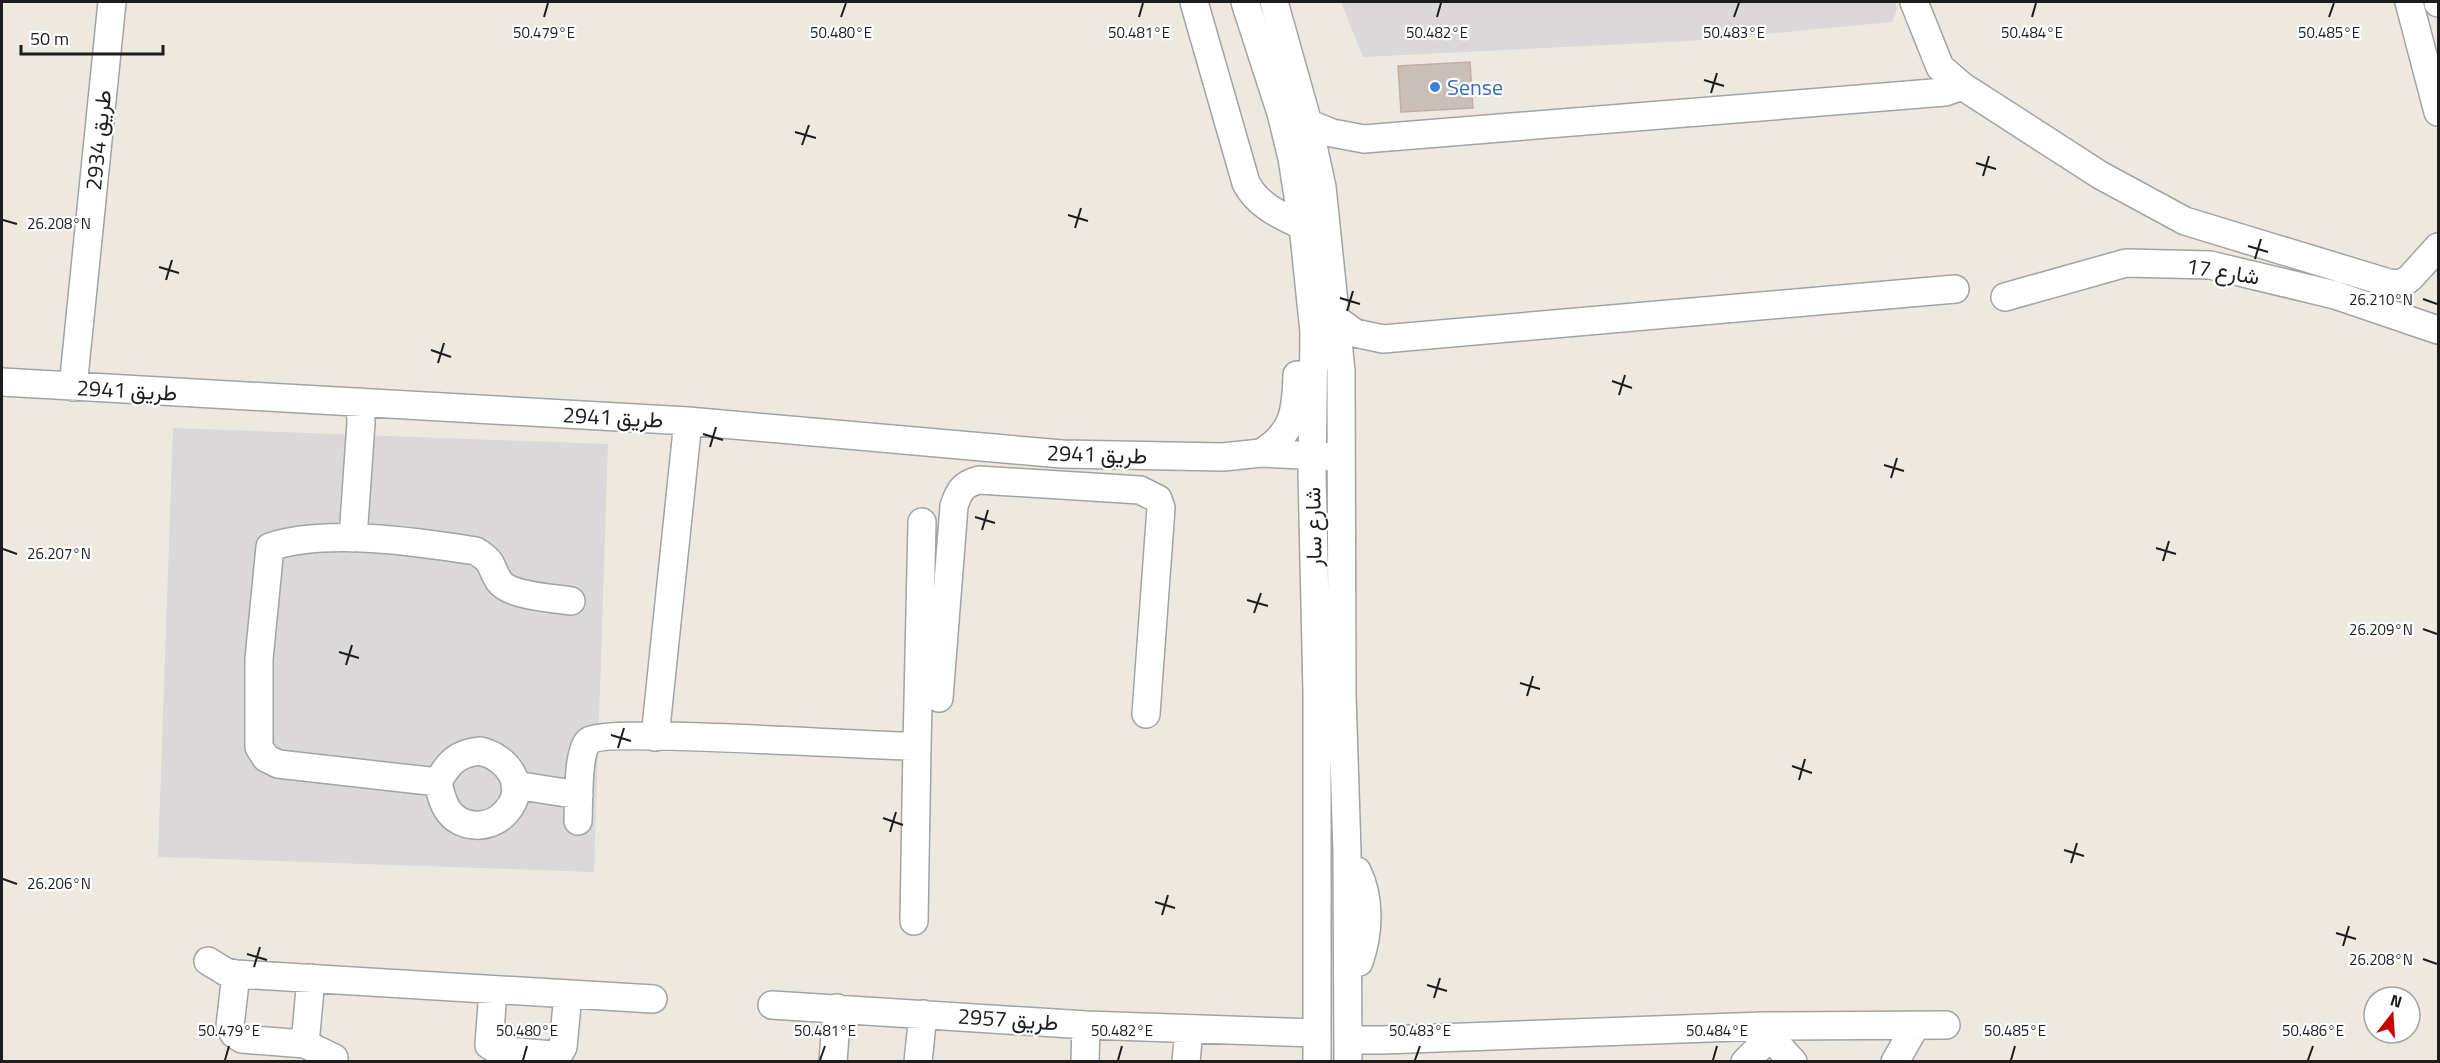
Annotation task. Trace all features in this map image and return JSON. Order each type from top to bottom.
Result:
[{"type":"street","name":"طريق 2934","points":[[73,387],[112,2]]},
{"type":"street","points":[[1194,2],[1246,183],[1256,199],[1263,205],[1303,226]]},
{"type":"street","name":"شارع سار","points":[[1245,2],[1281,113],[1292,158],[1310,280],[1314,332],[1312,465],[1317,692],[1317,1062]]},
{"type":"street","name":"شارع سار","points":[[1274,2],[1308,123],[1322,187],[1341,371],[1342,694],[1347,852],[1348,1051]]},
{"type":"street","points":[[1914,2],[1940,67],[1962,86],[2100,175],[2185,221],[2401,284],[2410,278],[2439,247]]},
{"type":"street","points":[[2409,2],[2439,112]]},
{"type":"street","points":[[1308,123],[1332,133],[1364,139],[1933,93],[1962,86]]},
{"type":"street","points":[[1322,187],[1335,159],[1343,151],[1364,139]]},
{"type":"street","name":"شارع 17","points":[[2005,297],[2126,263],[2210,264],[2335,295],[2439,330]]},
{"type":"street","points":[[1261,453],[1282,438],[1294,415],[1301,311],[1310,280]]},
{"type":"street","points":[[1337,320],[1355,333],[1383,339],[1955,289]]},
{"type":"street","points":[[1341,371],[1363,350],[1383,339]]},
{"type":"street","name":"طريق 2941","points":[[2,382],[688,422],[1062,454],[1223,457],[1261,453],[1312,465]]},
{"type":"street","points":[[352,538],[361,423],[360,402]]},
{"type":"street","points":[[656,737],[688,422]]},
{"type":"street","points":[[1059,485],[1062,454]]},
{"type":"street","name":"طريق 2941","points":[[1223,457],[1260,469],[1312,465],[1341,466]]},
{"type":"street","points":[[939,698],[954,506],[960,490],[968,483],[979,480],[1140,490],[1158,499],[1161,508],[1146,714]]},
{"type":"street","points":[[914,921],[922,522]]},
{"type":"street","points":[[438,783],[278,764],[266,758],[259,747],[259,659],[270,547],[290,540],[352,538],[476,551],[490,561],[500,582],[519,593],[571,601]]},
{"type":"street","points":[[515,785],[579,808],[582,752],[587,741],[597,737],[917,746]]},
{"type":"street","points":[[480,751],[490,753],[508,765],[515,785],[514,799],[508,811],[497,820],[484,825],[470,825],[458,820],[447,810],[441,798],[438,783],[451,762],[459,756],[480,751]]},
{"type":"street","points":[[208,961],[226,972],[236,974],[653,999]]},
{"type":"street","points":[[236,974],[230,1026],[234,1034],[242,1039],[305,1044],[334,1059]]},
{"type":"street","points":[[305,1044],[311,978]]},
{"type":"street","points":[[493,990],[488,1041],[492,1048],[560,1057],[568,994]]},
{"type":"street","name":"طريق 2957","points":[[772,1005],[1086,1025],[1316,1033]]},
{"type":"street","points":[[833,1062],[837,1008]]},
{"type":"street","points":[[918,1062],[923,1014]]},
{"type":"street","points":[[1085,1062],[1086,1025]]},
{"type":"street","points":[[1894,1062],[1916,1025]]},
{"type":"street","points":[[1348,1051],[1383,1040],[1946,1025]]},
{"type":"street","points":[[1186,1062],[1189,1029]]},
{"type":"street","points":[[1745,1062],[1766,1031]]},
{"type":"street","points":[[1766,1031],[1792,1062]]},
{"type":"shaded area","points":[[1341,2],[1895,2],[1897,9],[1892,22],[1689,41],[1363,57]]},
{"type":"shaded area","points":[[173,428],[608,444],[594,872],[158,857]]},
{"type":"building","name":"Sense","points":[[1470,62],[1473,108],[1401,112],[1398,66]]},
{"type":"place","name":"Sense","points":[[1435,87]]}]
